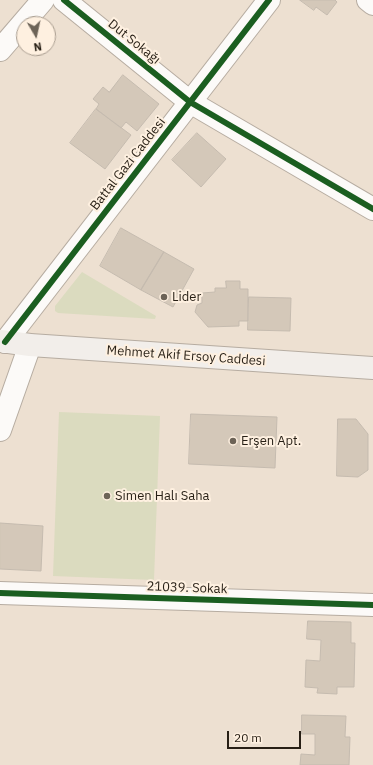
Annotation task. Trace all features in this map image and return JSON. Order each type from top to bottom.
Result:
[{"type":"main road","name":"Mehmet Akif Ersoy Caddesi","points":[[3,342],[30,346],[373,368]]},
{"type":"street","points":[[0,50],[43,0]]},
{"type":"street","name":"Dut Sokağı","points":[[64,0],[190,102],[373,208]]},
{"type":"street","name":"Battal Gazi Caddesi","points":[[3,342],[269,0]]},
{"type":"street","points":[[368,0],[373,4]]},
{"type":"street","points":[[0,430],[30,346]]},
{"type":"street","name":"21039. Sokak","points":[[0,593],[373,605]]},
{"type":"green space","points":[[82,272],[156,316],[155,319],[58,313],[55,311],[55,306]]},
{"type":"green space","name":"Simen Halı Saha","points":[[59,412],[160,416],[154,580],[53,576]]},
{"type":"building","points":[[300,0],[335,0],[337,2],[327,15],[316,7],[314,10]]},
{"type":"building","points":[[123,75],[159,104],[137,131],[126,122],[121,128],[96,109],[99,104],[93,99],[103,87],[109,92]]},
{"type":"building","points":[[96,109],[131,135],[105,169],[70,143]]},
{"type":"building","points":[[197,133],[226,159],[201,187],[172,160]]},
{"type":"building","points":[[121,228],[164,252],[141,290],[100,266]]},
{"type":"building","points":[[164,252],[194,269],[173,307],[141,290]]},
{"type":"building","points":[[226,281],[240,281],[240,289],[248,289],[248,321],[239,321],[239,326],[208,327],[195,312],[197,305],[202,303],[202,293],[215,292],[215,288],[226,288]]},
{"type":"building","points":[[249,297],[291,298],[290,331],[248,330]]},
{"type":"building","name":"Erşen Apt.","points":[[191,414],[277,417],[275,468],[189,464]]},
{"type":"building","points":[[338,419],[356,419],[368,434],[368,470],[358,477],[337,476]]},
{"type":"building","points":[[0,523],[43,526],[41,571],[0,569]]},
{"type":"building","points":[[308,621],[351,622],[351,643],[355,643],[354,687],[337,687],[337,694],[317,693],[318,688],[305,687],[306,660],[320,661],[321,640],[307,639]]},
{"type":"building","points":[[302,715],[346,716],[345,737],[350,737],[349,765],[300,765],[301,754],[315,755],[315,734],[302,734]]},
{"type":"cycle path","points":[[64,0],[190,102],[373,209]]},
{"type":"cycle path","points":[[5,342],[269,0]]},
{"type":"cycle path","points":[[0,593],[373,605]]},
{"type":"place","name":"Lider","points":[[164,297]]},
{"type":"place","name":"Erşen Apt.","points":[[233,441]]},
{"type":"place","name":"Simen Halı Saha","points":[[107,496]]}]
